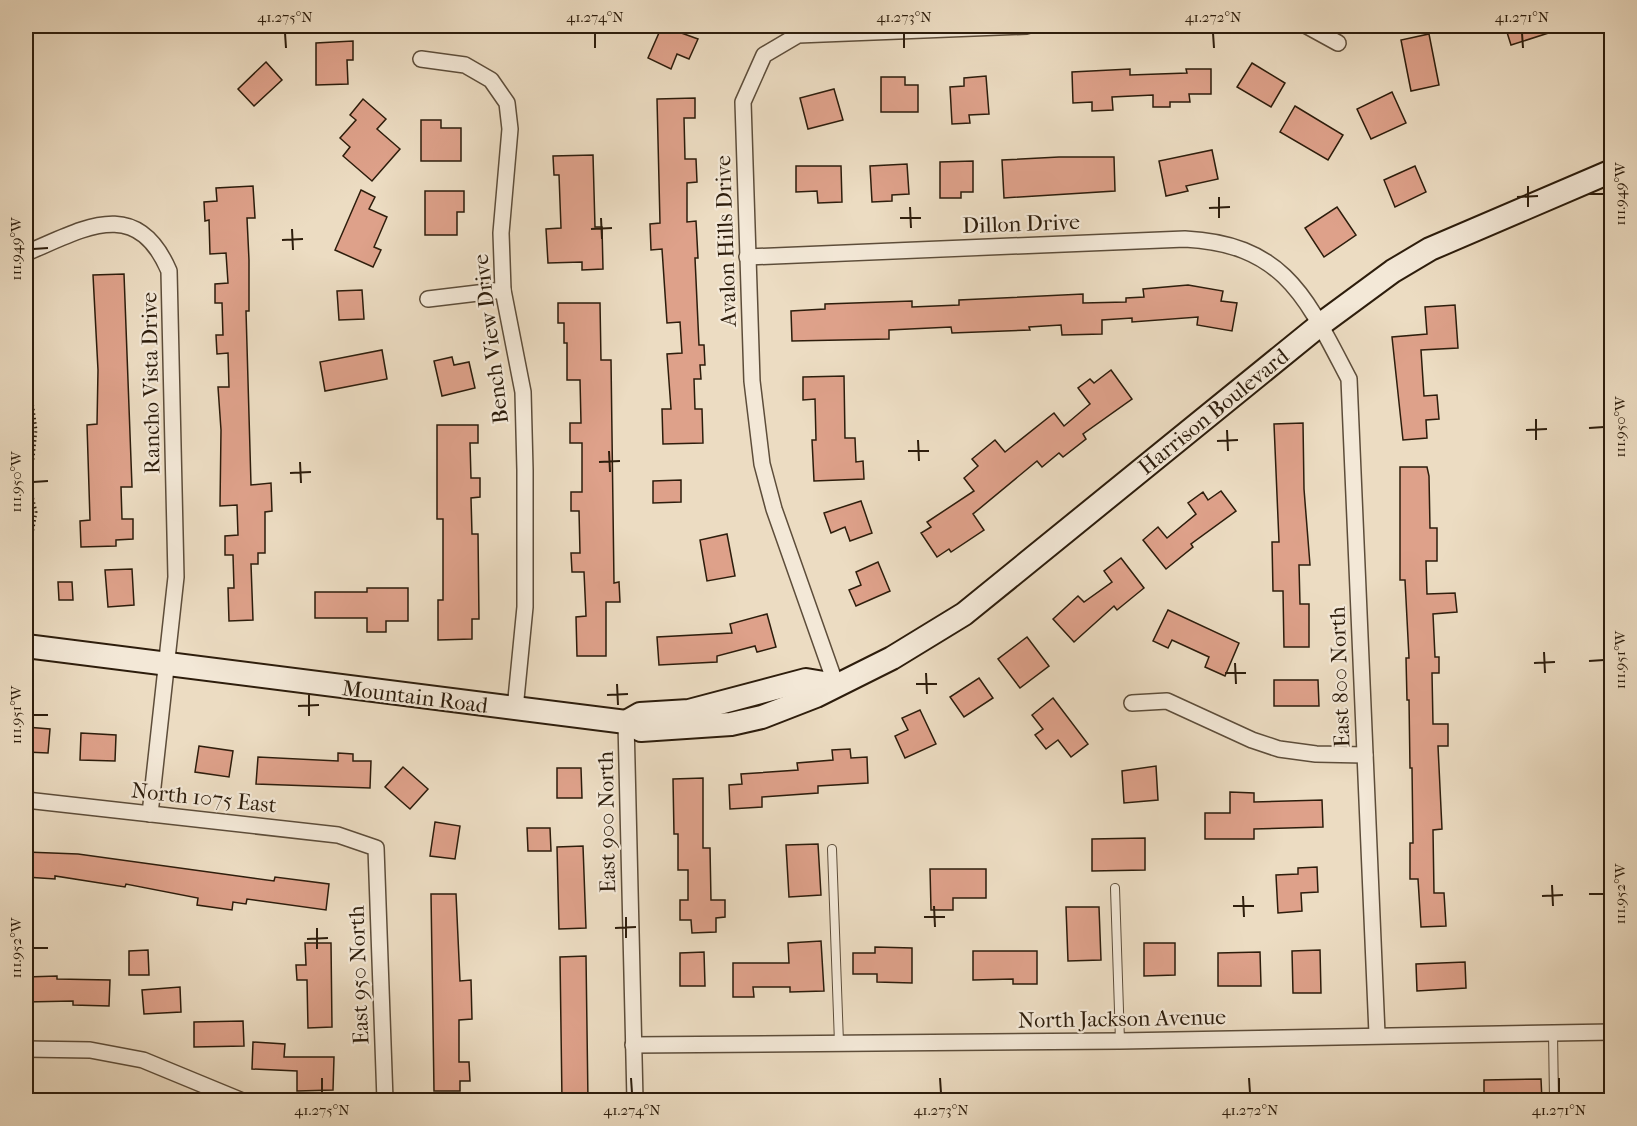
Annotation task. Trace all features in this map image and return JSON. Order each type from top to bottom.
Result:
[{"type":"street","name":"Avalon Hills Drive","points":[[836,685],[774,509],[762,464],[752,381],[743,102],[764,55],[798,35],[1027,26]]},
{"type":"street","points":[[1306,26],[1338,43]]},
{"type":"street","name":"Bench View Drive","points":[[421,59],[465,65],[491,81],[507,103],[510,129],[501,233],[503,290],[523,392],[525,459],[526,587],[515,709]]},
{"type":"street","name":"Harrison Boulevard","points":[[836,685],[892,658],[964,615],[1321,324],[1393,271],[1430,249],[1611,171]]},
{"type":"street","name":"Rancho Vista Drive","points":[[26,253],[92,225],[117,224],[136,229],[151,240],[162,253],[170,271],[176,577],[150,814]]},
{"type":"street","name":"Dillon Drive","points":[[747,257],[1185,239],[1213,240],[1237,246],[1260,256],[1286,277],[1321,324]]},
{"type":"street","points":[[428,299],[503,290]]},
{"type":"street","name":"East 800 North","points":[[1321,324],[1349,378],[1377,1034]]},
{"type":"street","name":"Mountain Road","points":[[26,646],[626,722],[640,714],[689,711],[806,680],[836,685]]},
{"type":"street","points":[[1132,703],[1167,701],[1252,740],[1280,749],[1316,754],[1365,755]]},
{"type":"street","name":"East 900 North","points":[[626,722],[634,1101]]},
{"type":"street","name":"North 1075 East","points":[[26,800],[338,835],[376,848]]},
{"type":"street","name":"East 950 North","points":[[376,848],[385,1101]]},
{"type":"street","name":"North Jackson Avenue","points":[[633,1045],[1120,1041],[1377,1034],[1611,1032]]},
{"type":"street","points":[[26,1049],[90,1050],[143,1060],[240,1101]]},
{"type":"lane","points":[[832,849],[839,1043]]},
{"type":"lane","points":[[1115,888],[1120,1041]]},
{"type":"lane","points":[[1553,1033],[1554,1101]]},
{"type":"path","points":[[26,294],[31,309],[29,379],[36,430],[30,487],[36,512],[26,568]]},
{"type":"building","points":[[662,26],[698,39],[689,59],[677,54],[671,69],[648,58]]},
{"type":"building","points":[[1505,26],[1560,26],[1561,29],[1511,45]]},
{"type":"building","points":[[1429,34],[1439,85],[1411,91],[1401,40]]},
{"type":"building","points":[[353,41],[353,60],[347,60],[348,84],[316,85],[316,43]]},
{"type":"building","points":[[266,62],[282,80],[254,106],[238,89]]},
{"type":"building","points":[[1252,63],[1285,83],[1271,107],[1237,87]]},
{"type":"building","points":[[1130,69],[1130,75],[1187,73],[1186,69],[1211,69],[1211,94],[1189,94],[1190,102],[1170,102],[1170,107],[1153,107],[1153,95],[1112,97],[1113,110],[1092,111],[1092,102],[1073,103],[1072,72]]},
{"type":"building","points":[[986,76],[989,114],[969,115],[970,123],[952,124],[950,87],[964,86],[964,78]]},
{"type":"building","points":[[881,77],[905,77],[905,85],[918,85],[918,112],[881,112]]},
{"type":"building","points":[[834,89],[843,120],[808,129],[800,98]]},
{"type":"building","points":[[1392,92],[1406,123],[1371,139],[1357,109]]},
{"type":"building","points":[[695,98],[695,118],[684,118],[685,159],[696,159],[697,182],[687,183],[687,222],[696,221],[698,258],[695,258],[699,345],[704,345],[705,365],[700,365],[701,379],[694,379],[695,409],[702,409],[703,443],[663,444],[662,409],[671,409],[667,354],[682,353],[680,322],[667,323],[662,249],[651,250],[650,224],[660,223],[657,99]]},
{"type":"building","points":[[363,99],[386,119],[377,129],[400,149],[372,181],[343,156],[350,147],[340,138],[356,120],[350,115]]},
{"type":"building","points":[[1295,106],[1343,135],[1328,160],[1280,132]]},
{"type":"building","points":[[421,120],[441,120],[441,128],[461,128],[461,161],[421,161]]},
{"type":"building","points":[[1212,150],[1218,179],[1186,186],[1188,191],[1166,196],[1159,161]]},
{"type":"building","points":[[593,155],[595,227],[602,227],[603,269],[582,270],[582,262],[548,263],[546,229],[561,228],[559,175],[554,175],[553,156]]},
{"type":"building","points":[[1114,157],[1115,191],[1004,198],[1002,160]]},
{"type":"building","points":[[973,161],[973,192],[961,192],[961,198],[940,198],[940,162]]},
{"type":"building","points":[[907,164],[909,194],[892,195],[892,201],[872,202],[870,166]]},
{"type":"building","points":[[796,166],[841,166],[842,202],[818,203],[817,191],[796,192]]},
{"type":"building","points":[[1415,166],[1426,192],[1395,207],[1384,180]]},
{"type":"building","points":[[253,186],[255,218],[247,218],[249,311],[246,311],[251,485],[271,483],[272,511],[265,512],[265,553],[258,553],[258,564],[251,564],[253,620],[229,621],[228,588],[234,588],[233,555],[225,555],[225,536],[238,535],[237,505],[220,506],[221,430],[218,387],[229,387],[228,353],[217,354],[216,335],[223,335],[222,303],[215,303],[215,284],[228,283],[226,253],[210,254],[209,220],[205,221],[204,202],[217,201],[216,188]]},
{"type":"building","points":[[361,190],[375,197],[369,209],[387,217],[374,247],[381,250],[373,267],[335,250]]},
{"type":"building","points":[[425,191],[464,191],[464,212],[457,212],[457,235],[425,235]]},
{"type":"building","points":[[1337,207],[1356,235],[1324,257],[1305,228]]},
{"type":"building","points":[[124,274],[132,487],[121,487],[122,519],[133,519],[133,539],[116,540],[116,546],[81,547],[80,521],[90,520],[87,425],[97,424],[98,370],[93,275]]},
{"type":"building","points":[[1188,285],[1223,291],[1221,301],[1237,303],[1232,331],[1197,325],[1198,317],[1132,322],[1132,318],[1102,320],[1102,334],[1062,335],[1061,325],[1029,327],[1030,330],[952,333],[951,327],[889,330],[889,339],[792,341],[791,311],[825,309],[825,304],[912,301],[912,307],[959,305],[959,300],[1083,294],[1083,303],[1126,302],[1126,298],[1144,297],[1143,289]]},
{"type":"building","points":[[362,290],[364,319],[339,320],[337,291]]},
{"type":"building","points":[[558,303],[600,303],[601,360],[611,360],[614,583],[619,582],[620,602],[606,602],[606,656],[577,656],[576,617],[586,616],[584,572],[572,572],[571,553],[580,553],[579,511],[571,511],[571,492],[582,492],[582,443],[570,443],[570,423],[581,423],[580,380],[567,380],[567,343],[564,343],[564,323],[558,323]]},
{"type":"building","points":[[1455,305],[1458,348],[1421,350],[1424,396],[1437,395],[1439,419],[1426,420],[1427,438],[1403,440],[1392,337],[1427,334],[1425,307]]},
{"type":"building","points":[[382,350],[387,379],[325,391],[320,362]]},
{"type":"building","points":[[452,357],[454,365],[469,362],[475,388],[442,396],[434,361]]},
{"type":"building","points":[[1111,370],[1132,399],[1083,434],[1086,439],[1063,457],[1059,453],[1042,467],[1037,461],[973,514],[984,530],[951,552],[949,549],[937,557],[921,533],[931,527],[927,522],[974,491],[964,478],[978,466],[972,459],[995,440],[1005,452],[1054,413],[1064,426],[1090,404],[1078,388],[1090,379],[1094,383]]},
{"type":"building","points":[[844,376],[845,438],[855,438],[856,462],[863,461],[864,479],[814,481],[812,440],[816,440],[815,399],[803,400],[803,377]]},
{"type":"building","points":[[1303,423],[1304,489],[1310,565],[1299,565],[1300,604],[1309,604],[1309,647],[1284,647],[1283,591],[1273,591],[1272,542],[1279,542],[1274,424]]},
{"type":"building","points":[[437,425],[478,425],[478,443],[470,443],[471,478],[480,478],[480,497],[471,498],[472,534],[478,534],[479,619],[472,619],[472,639],[438,640],[438,600],[443,600],[443,519],[437,519]]},
{"type":"building","points":[[1400,467],[1427,467],[1430,528],[1437,528],[1437,561],[1426,561],[1427,594],[1455,593],[1457,612],[1433,614],[1435,657],[1439,657],[1439,673],[1432,673],[1433,724],[1448,724],[1448,746],[1438,746],[1442,829],[1433,830],[1434,893],[1444,893],[1446,926],[1421,927],[1418,879],[1410,879],[1410,843],[1413,843],[1412,768],[1410,768],[1409,700],[1407,700],[1406,658],[1409,658],[1405,580],[1400,580]]},
{"type":"building","points":[[681,480],[681,502],[653,503],[653,481]]},
{"type":"building","points":[[1221,491],[1236,511],[1191,544],[1193,547],[1166,569],[1143,540],[1158,527],[1167,538],[1196,514],[1188,503],[1203,492],[1208,500]]},
{"type":"building","points":[[861,501],[872,533],[850,541],[845,527],[831,533],[824,513]]},
{"type":"building","points":[[727,534],[735,576],[707,581],[700,540]]},
{"type":"building","points":[[1121,558],[1144,588],[1117,610],[1114,606],[1074,642],[1053,619],[1078,596],[1084,602],[1112,582],[1104,571]]},
{"type":"building","points":[[878,562],[890,591],[856,606],[849,590],[861,585],[856,572]]},
{"type":"building","points":[[132,569],[134,605],[108,607],[105,570]]},
{"type":"building","points":[[58,582],[72,582],[73,600],[59,600]]},
{"type":"building","points":[[367,588],[408,588],[408,621],[386,621],[386,632],[367,632],[367,618],[315,618],[315,592],[367,592]]},
{"type":"building","points":[[1168,610],[1239,643],[1225,676],[1205,667],[1209,657],[1172,640],[1168,648],[1153,641]]},
{"type":"building","points":[[767,614],[776,647],[757,652],[755,646],[717,656],[717,662],[659,665],[657,637],[732,633],[730,624]]},
{"type":"building","points":[[1027,637],[1049,666],[1020,688],[998,659]]},
{"type":"building","points":[[979,678],[993,698],[964,717],[950,697]]},
{"type":"building","points":[[1274,680],[1318,680],[1319,706],[1274,706]]},
{"type":"building","points":[[1053,698],[1088,744],[1071,757],[1058,740],[1046,749],[1035,735],[1043,729],[1032,715]]},
{"type":"building","points":[[920,710],[936,744],[905,758],[895,736],[908,730],[902,718]]},
{"type":"building","points":[[26,727],[50,729],[48,753],[26,752]]},
{"type":"building","points":[[81,733],[116,735],[115,761],[80,760]]},
{"type":"building","points":[[199,746],[233,751],[229,777],[195,772]]},
{"type":"building","points":[[850,749],[851,758],[867,757],[868,783],[818,786],[818,793],[762,797],[762,807],[730,809],[729,785],[742,784],[741,774],[798,770],[797,763],[833,760],[832,750]]},
{"type":"building","points":[[338,753],[353,754],[353,761],[371,761],[370,788],[256,784],[258,757],[338,761]]},
{"type":"building","points":[[1156,766],[1158,800],[1124,803],[1122,771]]},
{"type":"building","points":[[403,767],[428,789],[410,809],[385,787]]},
{"type":"building","points":[[557,768],[581,768],[582,798],[557,798]]},
{"type":"building","points":[[703,778],[703,848],[710,848],[711,900],[725,900],[725,917],[716,918],[716,932],[692,933],[691,920],[680,920],[680,900],[688,900],[688,870],[678,870],[678,834],[674,834],[673,779]]},
{"type":"building","points":[[1230,792],[1254,793],[1254,802],[1322,800],[1323,827],[1254,829],[1254,839],[1205,839],[1205,813],[1230,813]]},
{"type":"building","points":[[435,822],[460,826],[455,859],[430,856]]},
{"type":"building","points":[[527,828],[550,828],[551,851],[528,851]]},
{"type":"building","points":[[1145,838],[1145,870],[1092,871],[1092,839]]},
{"type":"building","points":[[818,844],[821,895],[789,897],[786,845]]},
{"type":"building","points":[[583,846],[586,928],[559,929],[557,847]]},
{"type":"building","points":[[26,852],[78,854],[274,881],[275,877],[329,884],[326,910],[247,899],[246,904],[233,902],[232,910],[197,905],[198,898],[126,884],[125,887],[55,876],[55,879],[26,877]]},
{"type":"building","points":[[1317,867],[1318,892],[1301,893],[1302,911],[1278,913],[1276,875],[1298,874],[1298,868]]},
{"type":"building","points":[[930,869],[986,869],[986,898],[953,898],[953,910],[931,910]]},
{"type":"building","points":[[431,894],[456,894],[460,981],[471,980],[472,1019],[459,1020],[459,1062],[469,1062],[470,1081],[460,1081],[460,1091],[434,1091]]},
{"type":"building","points":[[1066,907],[1099,907],[1101,960],[1068,961]]},
{"type":"building","points":[[821,941],[824,991],[790,992],[790,987],[753,987],[754,997],[733,997],[733,963],[789,963],[788,943]]},
{"type":"building","points":[[305,943],[331,943],[332,1027],[308,1028],[307,980],[297,980],[296,965],[306,965]]},
{"type":"building","points":[[1144,943],[1175,943],[1175,975],[1144,976]]},
{"type":"building","points":[[875,947],[912,948],[912,983],[877,982],[877,974],[853,974],[853,953],[875,953]]},
{"type":"building","points":[[148,950],[149,975],[129,975],[129,951]]},
{"type":"building","points":[[1320,950],[1321,993],[1293,993],[1292,951]]},
{"type":"building","points":[[973,951],[1037,951],[1037,984],[1013,984],[1013,979],[973,980]]},
{"type":"building","points":[[704,952],[705,986],[680,986],[680,953]]},
{"type":"building","points":[[1260,952],[1261,986],[1218,986],[1218,953]]},
{"type":"building","points":[[586,956],[588,1101],[562,1101],[560,957]]},
{"type":"building","points":[[1465,962],[1466,988],[1417,991],[1416,964]]},
{"type":"building","points":[[57,976],[57,979],[110,980],[109,1006],[73,1005],[73,1001],[26,1002],[26,977]]},
{"type":"building","points":[[180,987],[181,1012],[144,1014],[142,990]]},
{"type":"building","points":[[243,1021],[244,1046],[194,1047],[194,1022]]},
{"type":"building","points":[[253,1042],[285,1044],[284,1057],[334,1057],[333,1090],[297,1091],[297,1071],[252,1069]]},
{"type":"building","points":[[1541,1079],[1542,1101],[1484,1101],[1484,1080]]}]
